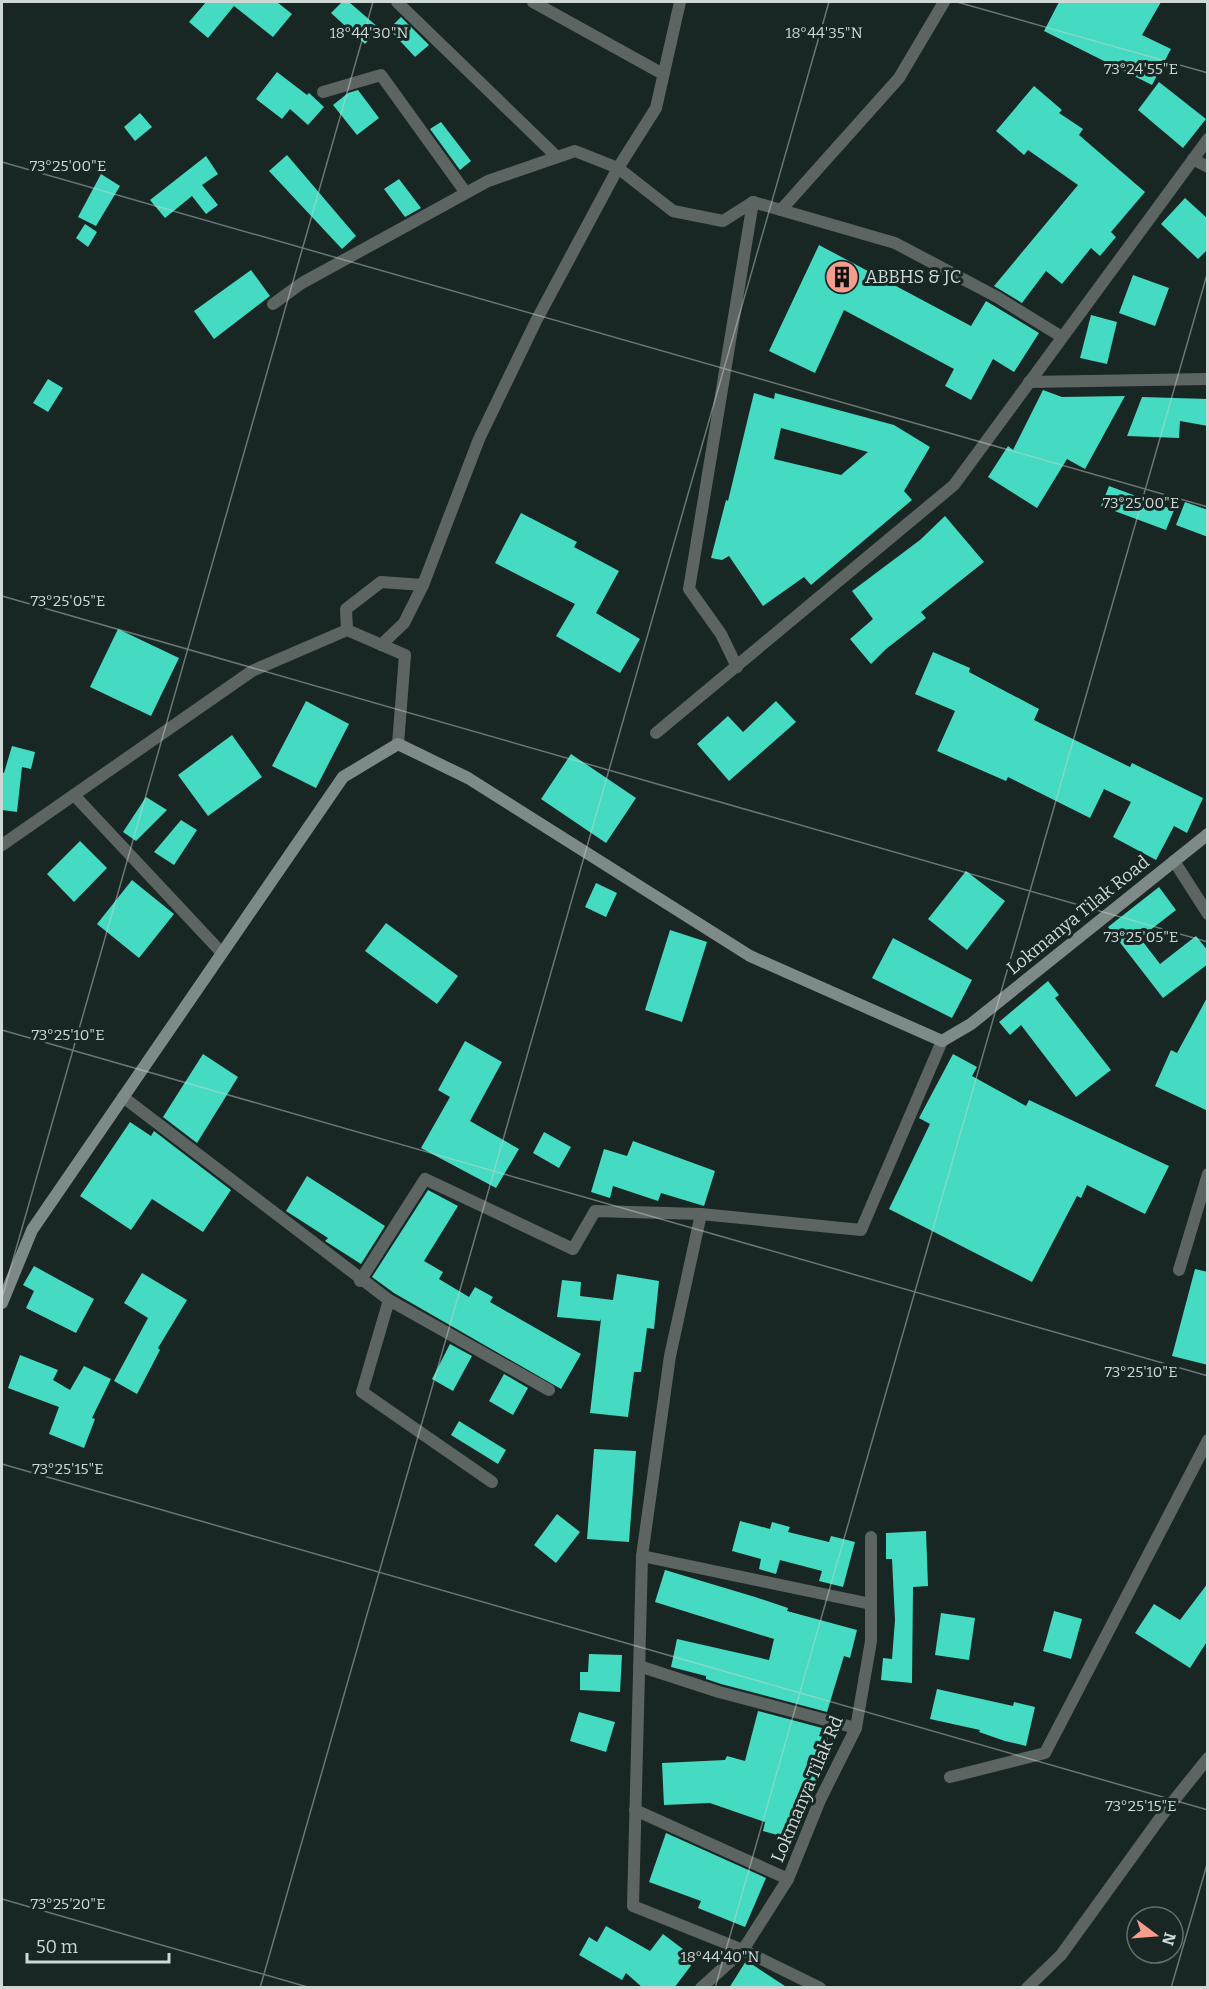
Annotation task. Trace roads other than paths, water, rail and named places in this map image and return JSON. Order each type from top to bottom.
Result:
[{"type":"main road","points":[[2,1303],[32,1230],[343,777],[398,744],[468,778],[750,956],[942,1041]]},
{"type":"main road","name":"Lokmanya Tilak Road","points":[[942,1041],[971,1024],[1208,834]]},
{"type":"street","points":[[397,2],[555,155]]},
{"type":"street","points":[[533,2],[663,74]]},
{"type":"street","points":[[381,645],[404,623],[423,585],[479,439],[536,321],[618,168],[656,108],[680,2]]},
{"type":"street","points":[[781,210],[899,78],[944,2]]},
{"type":"street","points":[[323,92],[381,75],[466,193]]},
{"type":"street","points":[[656,733],[954,485],[1208,139]]},
{"type":"street","points":[[273,304],[302,283],[488,181],[555,155],[575,151],[618,168],[673,211],[723,221],[753,202],[895,243],[997,297],[1062,337]]},
{"type":"street","points":[[1192,159],[1208,167]]},
{"type":"street","points":[[737,667],[721,634],[689,589],[753,202]]},
{"type":"street","points":[[1029,382],[1208,379]]},
{"type":"street","points":[[347,630],[346,609],[381,582],[423,585]]},
{"type":"street","points":[[2,845],[252,671],[347,630],[405,656],[398,744]]},
{"type":"street","points":[[74,795],[222,953]]},
{"type":"street","points":[[1174,861],[1208,914]]},
{"type":"street","points":[[360,1281],[425,1179],[573,1249],[595,1210],[701,1214],[861,1230],[942,1041]]},
{"type":"street","points":[[123,1097],[360,1281],[389,1300],[549,1390]]},
{"type":"street","points":[[1179,1270],[1208,1174]]},
{"type":"street","points":[[701,1214],[670,1356],[642,1556],[633,1906],[743,1950],[820,1988]]},
{"type":"street","points":[[389,1300],[362,1392],[492,1482]]},
{"type":"street","points":[[950,1777],[1045,1753],[1208,1440]]},
{"type":"street","name":"Lokmanya Tilak Rd","points":[[701,1988],[743,1950],[788,1879],[820,1800],[856,1728],[871,1641],[871,1537]]},
{"type":"street","points":[[642,1556],[871,1604]]},
{"type":"street","points":[[639,1666],[719,1692],[856,1728]]},
{"type":"street","points":[[1027,1988],[1061,1955],[1163,1814],[1208,1758]]},
{"type":"street","points":[[635,1810],[788,1879]]},
{"type":"place","name":"ABBHS & JC","points":[[842,277]]}]
